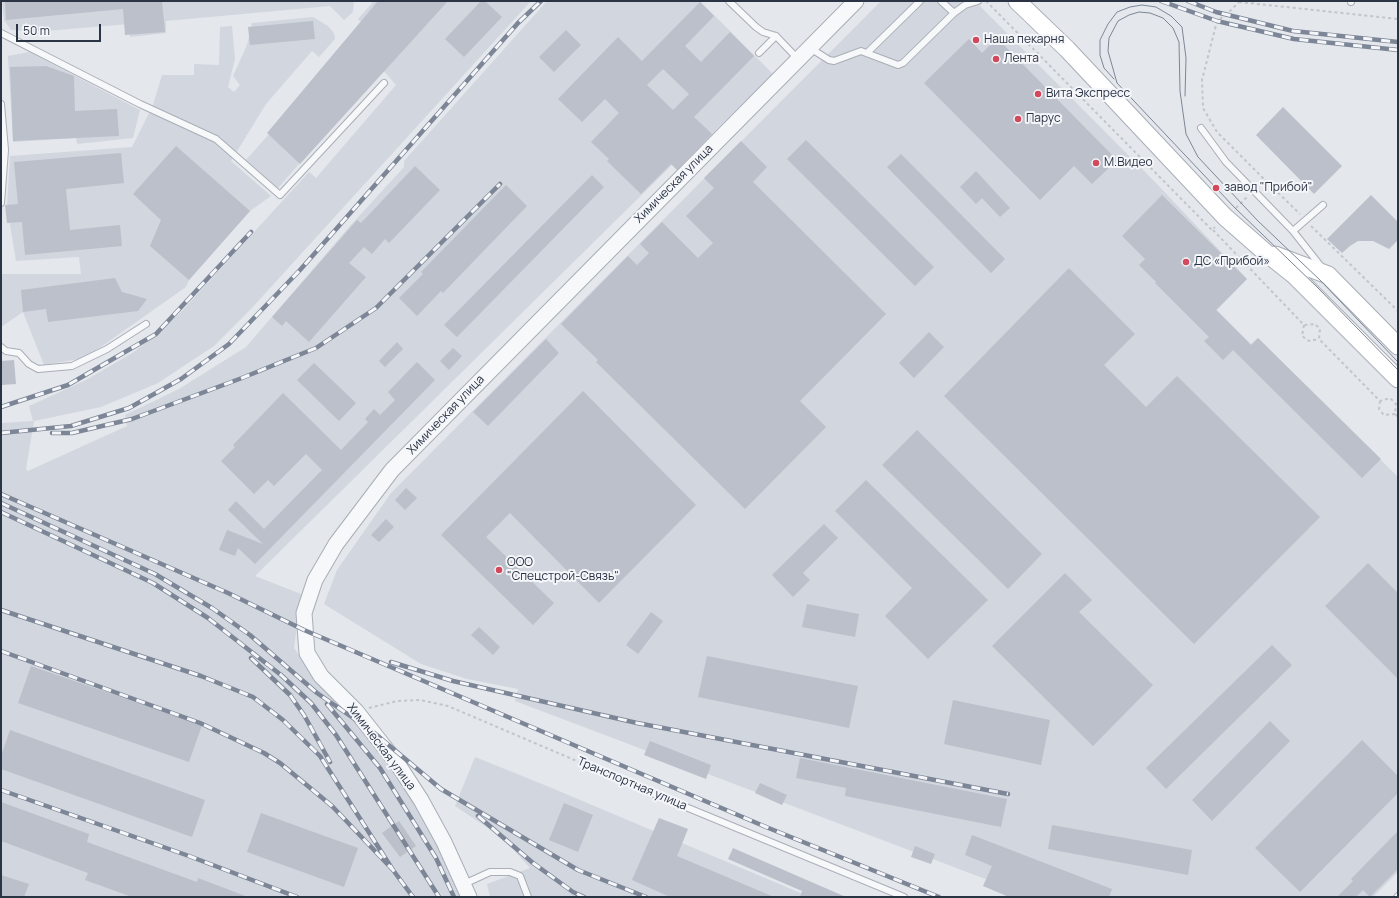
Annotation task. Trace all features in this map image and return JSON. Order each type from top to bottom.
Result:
[{"type":"main road","points":[[1017,1],[1072,55],[1225,217],[1294,275],[1398,378]]},
{"type":"main road","points":[[1265,252],[1284,257],[1328,275],[1398,346]]},
{"type":"street","name":"Химическая улица","points":[[466,891],[444,842],[421,800],[396,763],[356,711],[321,676],[307,653],[304,630],[304,613],[315,580],[336,544],[392,470],[856,1]]},
{"type":"lane","points":[[729,1],[759,30],[776,36],[798,59]]},
{"type":"lane","points":[[868,52],[920,1]]},
{"type":"lane","points":[[941,1],[954,13]]},
{"type":"lane","points":[[810,48],[829,60],[834,61],[861,51],[868,52],[891,64],[898,65],[903,63],[954,13],[965,5],[978,1]]},
{"type":"lane","points":[[1,33],[140,104],[216,139],[280,195],[384,83]]},
{"type":"lane","points":[[759,53],[776,36]]},
{"type":"lane","points":[[1,104],[5,150],[1,203]]},
{"type":"lane","points":[[1201,128],[1226,162],[1294,231],[1328,275]]},
{"type":"lane","points":[[1294,231],[1323,205]]},
{"type":"lane","points":[[1,347],[6,351],[19,353],[29,364],[38,369],[72,366],[107,349],[146,324]]},
{"type":"lane","name":"Транспортная улица","points":[[647,791],[904,897]]},
{"type":"lane","points":[[466,891],[490,872],[510,872],[520,876],[528,897]]},
{"type":"path","points":[[986,1],[1304,325]]},
{"type":"path","points":[[1304,218],[1217,132],[1203,108],[1202,80],[1217,21],[1227,14],[1239,2],[1398,19]]},
{"type":"path","points":[[1240,203],[1265,180]]},
{"type":"path","points":[[1212,230],[1225,217]]},
{"type":"path","points":[[1310,224],[1398,311]]},
{"type":"path","points":[[1304,325],[1315,324],[1320,329],[1319,339]]},
{"type":"path","points":[[1304,325],[1302,336],[1309,341],[1319,339]]},
{"type":"path","points":[[1319,339],[1380,401]]},
{"type":"path","points":[[1380,401],[1390,398],[1396,404],[1395,414]]},
{"type":"path","points":[[1380,401],[1379,409],[1384,415],[1395,414]]},
{"type":"path","points":[[1395,414],[1398,417]]},
{"type":"path","name":"Транспортная улица","points":[[356,711],[397,701],[420,700],[448,706],[647,791]]},
{"type":"shaded area","points":[[2,1],[354,1],[353,12],[344,20],[330,6],[166,21],[166,33],[130,37],[129,24],[46,31],[11,30],[4,20]]},
{"type":"shaded area","points":[[374,1],[531,1],[251,309],[214,346],[158,383],[101,407],[34,421],[26,469],[28,471],[127,426],[125,415],[179,389],[246,347],[350,226],[404,167],[404,161],[547,1],[700,1],[773,74],[681,164],[673,164],[255,576],[301,594],[294,648],[308,668],[342,701],[414,796],[465,897],[1,897],[1,423],[33,421],[29,406],[86,380],[134,352],[180,313],[309,172],[316,178],[396,85],[382,69],[278,188],[246,160],[365,26],[358,19]]},
{"type":"shaded area","points":[[881,1],[975,1],[1154,181],[1247,279],[1217,310],[1251,344],[1258,338],[1398,477],[1398,872],[1373,897],[1033,897],[515,701],[518,689],[467,679],[421,664],[324,604],[337,570],[391,493]]},
{"type":"shaded area","points":[[313,17],[328,26],[334,33],[335,39],[319,57],[312,51],[266,104],[231,161],[271,196],[250,211],[189,280],[186,287],[85,358],[44,365],[23,312],[1,327],[1,274],[81,274],[79,257],[16,261],[7,206],[10,156],[132,147],[153,105],[162,75],[194,75],[194,64],[219,65],[220,27],[232,26],[235,59],[228,87],[234,92],[240,85],[233,76],[247,45],[252,23]]},
{"type":"shaded area","points":[[29,52],[140,110],[133,138],[77,144],[76,138],[13,142],[8,56]]},
{"type":"shaded area","points":[[475,757],[810,897],[490,897],[487,884],[530,868],[503,838],[455,806]]},
{"type":"building","points":[[5,1],[162,1],[165,32],[125,35],[123,9],[6,20]]},
{"type":"building","points":[[378,1],[448,1],[300,164],[267,133]]},
{"type":"building","points":[[481,1],[485,1],[502,17],[464,57],[445,39]]},
{"type":"building","points":[[700,2],[714,16],[685,46],[701,62],[730,32],[754,56],[694,117],[712,134],[677,170],[671,164],[641,194],[607,161],[609,159],[591,142],[619,113],[605,99],[582,122],[558,99],[618,37],[642,61]],"holes":[[[663,69],[689,94],[673,110],[647,85]]]},
{"type":"building","points":[[313,21],[315,39],[250,45],[248,27]]},
{"type":"building","points":[[566,30],[581,45],[554,72],[539,57]]},
{"type":"building","name":"Парус","points":[[997,38],[1117,160],[1092,184],[1074,166],[1040,200],[924,83],[969,39],[982,53]]},
{"type":"building","points":[[46,66],[74,76],[75,111],[117,109],[119,136],[13,141],[10,67]]},
{"type":"building","points":[[1283,107],[1342,166],[1314,194],[1256,135]]},
{"type":"building","points":[[806,140],[934,267],[915,286],[787,159]]},
{"type":"building","points":[[741,141],[767,167],[753,182],[886,314],[800,401],[826,427],[745,509],[596,362],[598,360],[561,324],[628,256],[637,265],[649,253],[640,244],[662,222],[698,258],[713,243],[686,216],[714,188],[704,178]]},
{"type":"building","points":[[176,146],[250,211],[189,280],[150,246],[161,220],[133,194]]},
{"type":"building","points":[[121,153],[124,183],[66,189],[70,230],[120,225],[122,246],[25,255],[22,222],[7,223],[5,205],[18,204],[14,162]]},
{"type":"building","points":[[901,154],[1005,259],[991,273],[887,167]]},
{"type":"building","points":[[415,166],[440,190],[389,243],[385,239],[372,254],[364,247],[349,263],[366,277],[309,342],[286,321],[282,326],[272,317],[357,220],[361,223]]},
{"type":"building","points":[[976,171],[1010,208],[1000,217],[982,198],[976,204],[960,187]]},
{"type":"building","points":[[592,175],[604,187],[457,337],[444,325]]},
{"type":"building","points":[[506,185],[527,206],[443,293],[441,291],[417,316],[399,298],[423,274],[421,272]]},
{"type":"building","points":[[1162,195],[1247,279],[1216,310],[1251,345],[1258,338],[1381,459],[1362,478],[1233,350],[1223,360],[1204,341],[1209,337],[1139,265],[1145,259],[1122,236]]},
{"type":"building","points":[[1371,195],[1398,222],[1398,240],[1389,249],[1373,241],[1358,241],[1342,253],[1327,239]]},
{"type":"building","points":[[1069,268],[1135,334],[1104,365],[1146,407],[1177,376],[1320,517],[1194,644],[944,396]]},
{"type":"building","points":[[115,278],[122,292],[147,299],[138,311],[48,322],[46,309],[23,312],[21,290]]},
{"type":"building","points":[[929,332],[944,347],[914,378],[899,363]]},
{"type":"building","points":[[546,339],[559,353],[488,426],[473,412]]},
{"type":"building","points":[[397,342],[403,349],[385,367],[379,361]]},
{"type":"building","points":[[453,348],[462,356],[449,370],[440,361]]},
{"type":"building","points":[[14,360],[16,384],[1,385],[1,361]]},
{"type":"building","points":[[417,362],[435,380],[255,564],[238,548],[235,556],[219,550],[227,530],[263,544],[228,510],[236,501],[264,529],[322,470],[306,454],[274,486],[268,480],[254,494],[221,461],[235,447],[233,445],[283,393],[341,450],[368,422],[365,419],[374,409],[380,415],[395,400],[388,392]]},
{"type":"building","points":[[314,363],[356,403],[339,421],[297,380]]},
{"type":"building","points":[[583,391],[696,505],[599,603],[510,513],[486,537],[554,603],[533,625],[441,535]]},
{"type":"building","points":[[917,430],[1042,554],[1008,589],[882,465]]},
{"type":"building","points":[[866,480],[988,600],[928,659],[885,616],[912,588],[835,511]]},
{"type":"building","points":[[406,488],[417,498],[405,510],[395,500]]},
{"type":"building","points":[[386,519],[394,527],[379,542],[371,535]]},
{"type":"building","points":[[824,524],[838,538],[803,573],[810,580],[793,597],[772,575]]},
{"type":"building","points":[[1368,563],[1398,593],[1398,679],[1325,606]]},
{"type":"building","points":[[1065,573],[1092,600],[1079,612],[1153,685],[1093,746],[992,646]]},
{"type":"building","points":[[807,604],[859,614],[855,637],[802,627]]},
{"type":"building","points":[[651,612],[663,621],[638,654],[626,645]]},
{"type":"building","points":[[479,627],[500,647],[493,655],[471,635]]},
{"type":"building","points":[[1272,645],[1292,665],[1166,789],[1146,768]]},
{"type":"building","points":[[707,656],[858,686],[849,728],[698,697]]},
{"type":"building","points":[[31,666],[202,725],[189,762],[18,703]]},
{"type":"building","points":[[953,700],[1050,720],[1041,765],[944,744]]},
{"type":"building","points":[[1270,721],[1290,741],[1212,821],[1192,800]]},
{"type":"building","points":[[10,730],[205,800],[192,837],[1,769],[1,756]]},
{"type":"building","points":[[1362,740],[1398,776],[1398,793],[1300,892],[1255,848]]},
{"type":"building","points":[[650,741],[711,765],[706,779],[644,755]]},
{"type":"building","points":[[800,758],[1007,799],[1001,827],[845,796],[846,788],[796,778]]},
{"type":"building","points":[[760,783],[787,795],[782,805],[755,793]]},
{"type":"building","points":[[1,802],[89,834],[87,842],[197,882],[198,878],[248,897],[132,897],[85,880],[88,873],[1,841]]},
{"type":"building","points":[[564,803],[593,815],[578,852],[549,840]]},
{"type":"building","points":[[261,813],[358,848],[344,887],[247,852]]},
{"type":"building","points":[[659,818],[688,829],[677,856],[774,897],[670,897],[632,880]]},
{"type":"building","points":[[399,821],[416,846],[400,857],[382,833]]},
{"type":"building","points":[[1052,825],[1192,850],[1188,875],[1048,849]]},
{"type":"building","points":[[1398,831],[1398,869],[1370,897],[1363,890],[1356,897],[1337,897],[1353,881],[1351,879]]},
{"type":"building","points":[[972,835],[1112,889],[1109,897],[1009,897],[983,886],[992,866],[965,855]]},
{"type":"building","points":[[915,846],[935,854],[931,864],[911,857]]},
{"type":"building","points":[[733,848],[846,897],[800,897],[802,891],[728,859]]},
{"type":"building","points":[[1,875],[29,884],[24,897],[1,897]]},
{"type":"tram line","points":[[1114,79],[1104,68],[1100,55],[1100,40],[1108,24],[1117,12],[1130,7],[1142,5],[1156,7],[1171,16],[1182,27],[1186,58],[1185,96]]},
{"type":"tram line","points":[[1398,362],[1322,282],[1257,220],[1198,157],[1186,134],[1180,91],[1179,42],[1173,28],[1163,18],[1150,13],[1139,12],[1118,21],[1109,38],[1108,51],[1117,83],[1235,208],[1317,287],[1398,370]]},
{"type":"railway","points":[[1,433],[71,426],[129,408],[181,379],[229,344],[300,270],[518,23],[541,1]]},
{"type":"railway","points":[[1161,1],[1217,21],[1294,39],[1398,50]]},
{"type":"railway","points":[[1188,1],[1216,12],[1293,31],[1398,42]]},
{"type":"railway","points":[[52,433],[72,433],[132,419],[242,378],[316,348],[376,308],[500,184]]},
{"type":"railway","points":[[1,407],[68,385],[156,334],[251,232]]},
{"type":"railway","points":[[1,494],[228,593],[304,630],[766,827],[939,897]]},
{"type":"railway","points":[[1,503],[155,574],[212,608],[250,635],[317,693],[372,731],[441,789],[578,870],[646,897]]},
{"type":"railway","points":[[1,512],[153,583],[208,618],[281,675],[311,703],[336,735],[439,897]]},
{"type":"railway","points":[[1,610],[201,676],[253,697],[283,720],[320,756],[393,870]]},
{"type":"railway","points":[[1,651],[200,723],[264,753],[280,763],[332,806],[393,870],[413,897]]},
{"type":"railway","points":[[251,658],[290,695],[304,715],[330,762]]},
{"type":"railway","points":[[391,662],[453,681],[637,723],[1008,794]]},
{"type":"railway","points":[[327,704],[380,768],[436,858],[454,897]]},
{"type":"railway","points":[[1,790],[189,856],[297,897]]},
{"type":"railway","points":[[478,816],[533,863],[573,892],[584,897]]},
{"type":"place","name":"Наша пекарня","points":[[976,40]]},
{"type":"place","name":"Лента","points":[[996,59]]},
{"type":"place","name":"Вита Экспресс","points":[[1038,94]]},
{"type":"place","name":"Парус","points":[[1018,119]]},
{"type":"place","name":"М.Видео","points":[[1096,163]]},
{"type":"place","name":"завод \"Прибой\"","points":[[1216,188]]},
{"type":"place","name":"ДC «Прибой»","points":[[1186,262]]},
{"type":"place","name":"ООО \"Спецстрой-Связь\"","points":[[499,570]]}]
